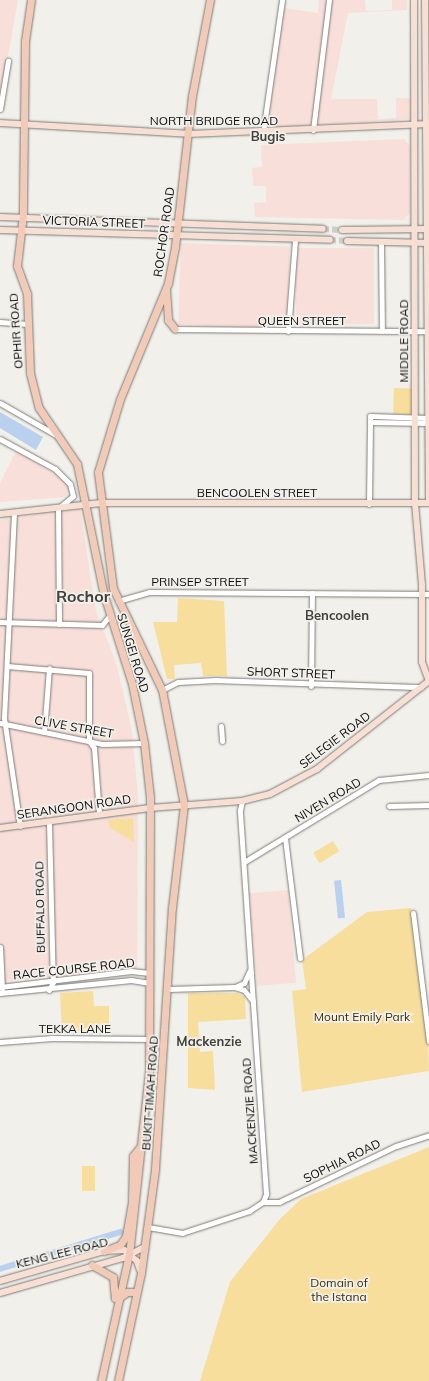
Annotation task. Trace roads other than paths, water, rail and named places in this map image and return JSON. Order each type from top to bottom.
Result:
[{"type":"highway","name":"OPHIR ROAD","points":[[31,0],[25,41],[22,218],[19,231],[17,266],[27,294],[34,392],[56,435],[77,464],[86,505]]},
{"type":"highway","name":"ROCHOR ROAD","points":[[162,690],[118,601],[110,563],[98,472],[106,441],[166,289],[176,236],[188,134],[210,0]]},
{"type":"highway","points":[[166,289],[168,320],[175,329]]},
{"type":"highway","name":"SUNGEI ROAD","points":[[86,505],[101,580],[110,615],[132,684],[144,743],[150,808]]},
{"type":"highway","points":[[101,580],[102,567],[110,563]]},
{"type":"highway","name":"BUKIT TIMAH ROAD","points":[[118,1381],[141,1273],[148,1227],[162,1103],[168,989],[184,805],[162,690]]},
{"type":"highway","name":"BUKIT TIMAH ROAD","points":[[101,1381],[129,1254],[151,1039],[150,808]]},
{"type":"highway","points":[[104,1251],[120,1245],[126,1236],[132,1201],[133,1156],[140,1145]]},
{"type":"highway","points":[[92,1265],[113,1277],[115,1315]]},
{"type":"highway","points":[[119,1298],[127,1292],[136,1292]]},
{"type":"main road","name":"MIDDLE ROAD","points":[[414,0],[417,125],[414,243],[415,503],[426,594],[422,662],[429,681]]},
{"type":"main road","name":"MIDDLE ROAD","points":[[425,0],[428,124],[429,502]]},
{"type":"main road","name":"NORTH BRIDGE ROAD","points":[[0,123],[188,134],[313,130],[428,124]]},
{"type":"main road","name":"VICTORIA STREET","points":[[0,217],[177,225],[323,229]]},
{"type":"main road","points":[[342,230],[428,229]]},
{"type":"main road","name":"VICTORIA STREET","points":[[0,230],[330,240]]},
{"type":"main road","points":[[347,241],[428,243]]},
{"type":"main road","name":"BENCOOLEN STREET","points":[[0,514],[101,503],[369,504],[429,502]]},
{"type":"main road","name":"SELEGIE ROAD","points":[[150,808],[242,801],[270,794],[299,780],[429,681]]},
{"type":"main road","name":"SERANGOON ROAD","points":[[0,828],[49,823],[99,814],[150,808]]},
{"type":"main road","points":[[0,1293],[129,1254],[145,1247]]},
{"type":"main road","name":"KENG LEE ROAD","points":[[0,1281],[104,1251],[129,1254]]},
{"type":"main road","points":[[129,1254],[139,1264],[141,1273]]},
{"type":"street","points":[[264,132],[282,0]]},
{"type":"street","points":[[313,130],[330,0]]},
{"type":"street","points":[[0,109],[8,61]]},
{"type":"street","points":[[288,331],[295,239]]},
{"type":"street","points":[[381,242],[382,331]]},
{"type":"street","points":[[0,322],[28,324]]},
{"type":"street","name":"QUEEN STREET","points":[[175,329],[210,331],[428,331]]},
{"type":"street","points":[[0,403],[56,435]]},
{"type":"street","points":[[369,504],[370,416],[414,420]]},
{"type":"street","points":[[370,422],[428,420]]},
{"type":"street","points":[[0,439],[55,469],[70,484],[73,496],[58,508],[59,624]]},
{"type":"street","points":[[14,513],[7,666],[2,723],[20,826]]},
{"type":"street","name":"PRINSEP STREET","points":[[118,601],[149,592],[426,594]]},
{"type":"street","points":[[311,686],[312,593]]},
{"type":"street","points":[[0,622],[102,625],[110,615]]},
{"type":"street","points":[[7,666],[87,672],[91,676],[90,743],[99,814]]},
{"type":"street","points":[[44,732],[49,668]]},
{"type":"street","name":"SHORT STREET","points":[[162,690],[178,682],[199,681],[295,684],[311,686],[421,687]]},
{"type":"street","name":"CLIVE STREET","points":[[2,723],[90,743],[125,745],[144,743]]},
{"type":"street","points":[[221,726],[222,741]]},
{"type":"street","name":"NIVEN ROAD","points":[[244,862],[379,780],[429,775]]},
{"type":"street","name":"MACKENZIE ROAD","points":[[242,801],[244,862],[266,1194],[263,1202]]},
{"type":"street","points":[[389,806],[429,805]]},
{"type":"street","name":"BUFFALO ROAD","points":[[49,823],[53,982],[49,990]]},
{"type":"street","points":[[285,838],[300,958]]},
{"type":"street","points":[[413,912],[429,1041]]},
{"type":"street","points":[[0,947],[1,987],[3,993]]},
{"type":"street","points":[[235,987],[244,983],[252,968]]},
{"type":"street","name":"RACE COURSE ROAD","points":[[1,987],[53,982],[131,971],[150,973]]},
{"type":"street","points":[[100,975],[101,983]]},
{"type":"street","name":"RACE COURSE ROAD","points":[[3,993],[49,990],[132,980],[150,983]]},
{"type":"street","points":[[168,989],[235,987],[244,990],[253,1001]]},
{"type":"street","name":"TEKKA LANE","points":[[0,1042],[52,1038],[151,1039]]},
{"type":"street","name":"SOPHIA ROAD","points":[[263,1202],[279,1202],[392,1148],[429,1135]]},
{"type":"street","points":[[148,1227],[182,1233],[248,1211],[263,1202]]},
{"type":"water","points":[[0,412],[43,437],[36,450],[0,428]]},
{"type":"water","points":[[341,880],[345,918],[338,919],[334,881]]},
{"type":"waterway","points":[[0,1269],[120,1232]]},
{"type":"tunnel","points":[[323,229],[342,230]]},
{"type":"tunnel","points":[[330,240],[347,241]]},
{"type":"district","name":"Bugis","points":[[268,136]]},
{"type":"district","name":"Rochor","points":[[83,596]]},
{"type":"district","name":"Bencoolen","points":[[337,615]]},
{"type":"district","name":"Mackenzie","points":[[209,1041]]},
{"type":"park label","name":"Mount Emily Park","points":[[362,1017]]},
{"type":"park label","name":"Domain of the Istana","points":[[339,1290]]}]
